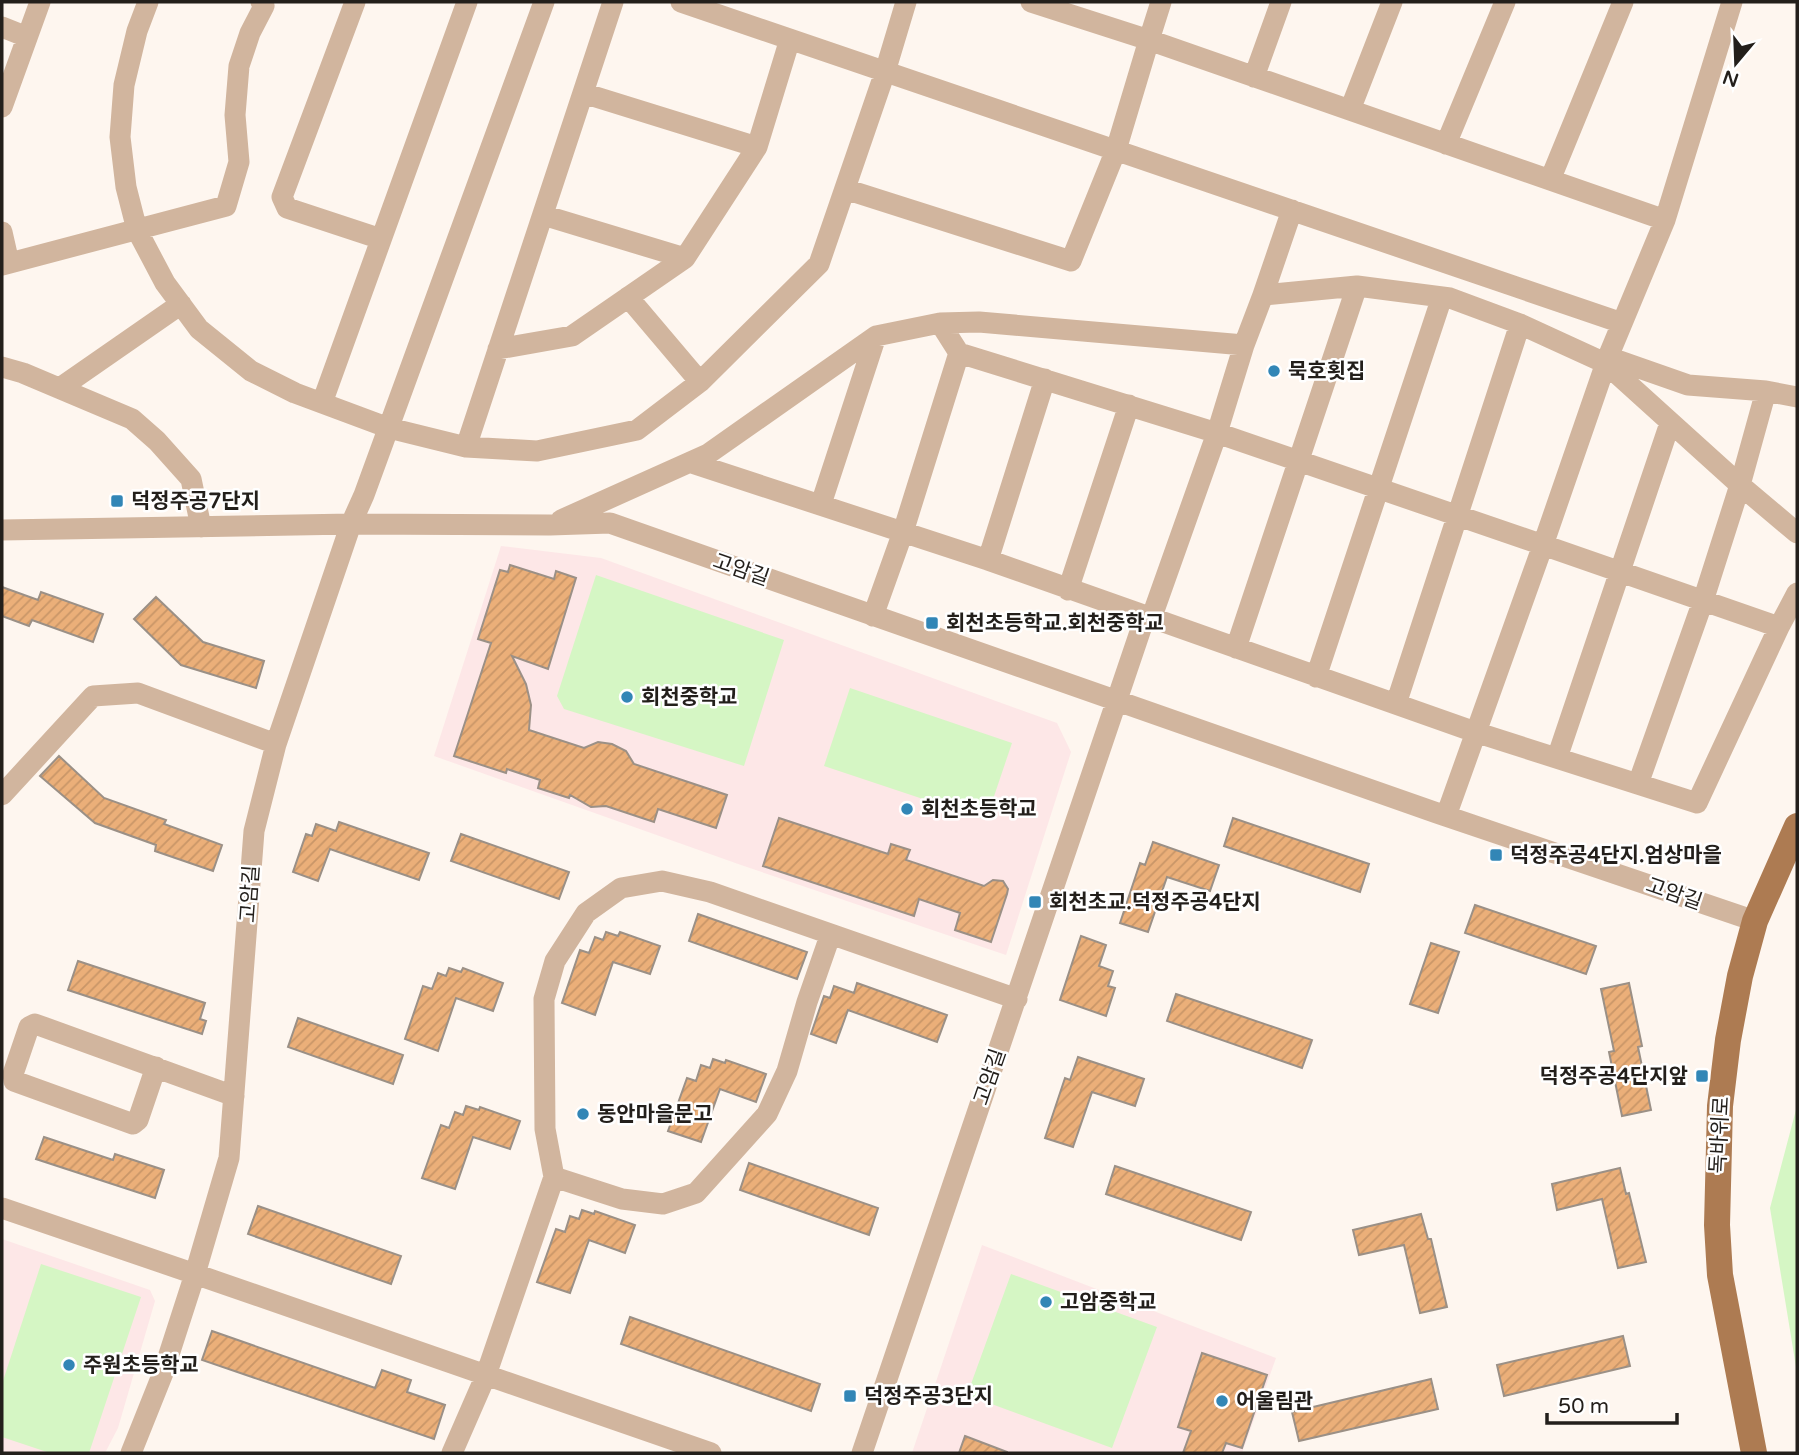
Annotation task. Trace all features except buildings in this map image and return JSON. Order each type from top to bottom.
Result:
[{"type":"main road","name":"독바위로","points":[[1754,1453],[1720,1275],[1717,1185],[1720,1106],[1740,975],[1755,921],[1797,826]]},
{"type":"street","points":[[2,107],[40,2]]},
{"type":"street","points":[[148,2],[137,31],[124,85],[120,137],[126,187],[137,229],[165,283],[199,329],[250,370],[295,393],[388,428],[466,447],[537,451],[637,430],[700,382],[819,264],[885,72],[905,2]]},
{"type":"street","points":[[2,232],[5,264],[226,206],[239,162],[235,115],[239,66],[250,33],[264,6],[261,2]]},
{"type":"street","points":[[355,2],[282,197],[287,208],[381,239]]},
{"type":"street","points":[[322,403],[467,2]]},
{"type":"street","points":[[351,524],[544,2]]},
{"type":"street","points":[[466,447],[613,2]]},
{"type":"street","points":[[681,2],[1622,323]]},
{"type":"street","points":[[1031,2],[1149,40],[1665,220]]},
{"type":"street","points":[[845,189],[1071,261],[1116,150],[1161,2]]},
{"type":"street","points":[[1254,77],[1281,2]]},
{"type":"street","points":[[1350,110],[1392,2]]},
{"type":"street","points":[[1446,144],[1505,2]]},
{"type":"street","points":[[1550,180],[1623,2]]},
{"type":"street","points":[[1446,816],[1544,545],[1606,360],[1665,220],[1732,2]]},
{"type":"street","points":[[2,27],[27,37]]},
{"type":"street","points":[[498,349],[572,336],[685,258],[757,147],[790,39]]},
{"type":"street","points":[[583,93],[757,147]]},
{"type":"street","points":[[1117,700],[1217,433],[1244,345],[1292,210]]},
{"type":"street","points":[[543,215],[685,258]]},
{"type":"street","points":[[1262,295],[1357,286],[1442,297],[1520,324],[1606,360],[1688,384],[1766,391],[1797,397]]},
{"type":"street","points":[[1236,648],[1357,286]]},
{"type":"street","points":[[628,297],[700,382]]},
{"type":"street","points":[[1316,677],[1442,297]]},
{"type":"street","points":[[60,388],[181,304]]},
{"type":"street","points":[[550,525],[708,454],[876,336],[940,323],[979,322],[1244,345]]},
{"type":"street","points":[[940,323],[959,352],[1217,433],[1779,626]]},
{"type":"street","points":[[1396,704],[1520,324]]},
{"type":"street","points":[[821,504],[876,336]]},
{"type":"street","points":[[873,616],[903,532],[959,352]]},
{"type":"street","points":[[1606,360],[1670,423],[1797,533]]},
{"type":"street","points":[[2,367],[132,419],[157,441],[191,479],[201,527]]},
{"type":"street","points":[[988,560],[1045,379]]},
{"type":"street","points":[[1638,784],[1703,601],[1740,485],[1766,391]]},
{"type":"street","points":[[1068,590],[1129,405]]},
{"type":"street","points":[[1557,758],[1670,423]]},
{"type":"street","points":[[692,463],[988,560],[1475,732],[1697,803],[1797,593]]},
{"type":"street","name":"고암길","points":[[2,530],[610,523],[1446,816],[1755,921]]},
{"type":"street","name":"고암길","points":[[131,1453],[163,1373],[229,1158],[254,831],[276,744],[351,524]]},
{"type":"street","points":[[2,795],[93,696],[138,694],[276,744]]},
{"type":"street","name":"고암길","points":[[862,1453],[1117,700]]},
{"type":"street","points":[[452,1453],[486,1375],[554,1177],[545,1129],[544,999],[555,961],[586,914],[621,888],[662,881],[710,892],[1017,999]]},
{"type":"street","points":[[554,1177],[622,1199],[663,1204],[696,1193],[766,1114],[787,1071],[830,936]]},
{"type":"street","points":[[156,1067],[138,1120],[133,1124],[14,1081],[13,1073],[29,1027],[36,1024],[156,1067],[234,1096]]},
{"type":"street","points":[[2,1208],[711,1453]]},
{"type":"shaded area","points":[[501,546],[601,558],[1057,723],[1071,752],[1006,955],[434,756]]},
{"type":"shaded area","name":"주원초등학교","points":[[2,1239],[150,1290],[155,1301],[118,1428],[105,1453],[2,1453]]},
{"type":"shaded area","name":"고암중학교","points":[[982,1245],[1276,1358],[1242,1453],[912,1453]]},
{"type":"green space","points":[[596,575],[784,640],[744,766],[564,709],[557,696]]},
{"type":"green space","points":[[850,688],[1012,743],[986,820],[824,766]]},
{"type":"green space","points":[[1797,1106],[1797,1373],[1770,1208]]},
{"type":"green space","name":"주원초등학교","points":[[41,1264],[141,1297],[89,1453],[50,1453],[2,1437],[2,1384]]},
{"type":"green space","points":[[1011,1274],[1157,1327],[1112,1448],[967,1395]]},
{"type":"place","name":"묵호횟집","points":[[1274,371]]},
{"type":"place","name":"덕정주공7단지","points":[[117,501]]},
{"type":"place","name":"회천초등학교.회천중학교","points":[[932,623]]},
{"type":"place","name":"회천중학교","points":[[627,697]]},
{"type":"place","name":"회천초등학교","points":[[907,809]]},
{"type":"place","name":"덕정주공4단지.엄상마을","points":[[1496,855]]},
{"type":"place","name":"회천초교.덕정주공4단지","points":[[1035,902]]},
{"type":"place","name":"덕정주공4단지앞","points":[[1702,1076]]},
{"type":"place","name":"동안마을문고","points":[[583,1114]]},
{"type":"place","name":"고암중학교","points":[[1046,1302]]},
{"type":"place","name":"주원초등학교","points":[[69,1365]]},
{"type":"place","name":"덕정주공3단지","points":[[850,1396]]},
{"type":"place","name":"어울림관","points":[[1222,1401]]}]
